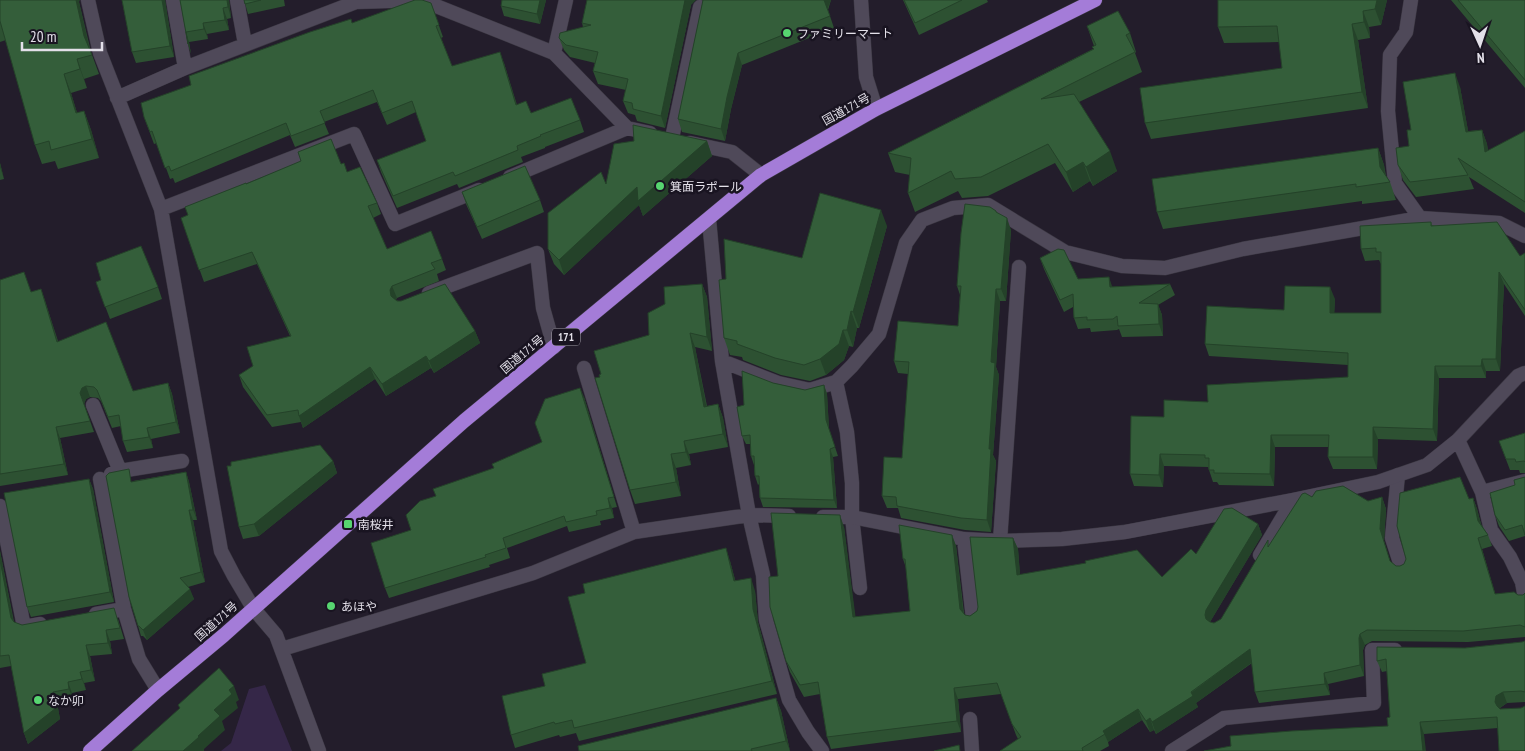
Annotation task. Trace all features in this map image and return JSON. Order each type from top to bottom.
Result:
[{"type":"highway","name":"国道171号","points":[[90,751],[158,690],[224,635],[464,421],[762,175],[876,109],[1095,0]]},
{"type":"street","points":[[88,0],[100,53],[161,209],[221,551],[253,608],[276,635],[319,751]]},
{"type":"street","points":[[173,0],[185,68]]},
{"type":"street","points":[[238,0],[245,44]]},
{"type":"street","points":[[117,98],[185,68],[356,1],[421,0],[554,53],[627,128],[732,152],[762,175]]},
{"type":"street","points":[[554,53],[566,0]]},
{"type":"street","points":[[861,0],[866,77],[876,109]]},
{"type":"street","points":[[1411,0],[1406,32],[1390,55],[1388,111],[1395,183],[1420,218]]},
{"type":"street","points":[[672,138],[700,7]]},
{"type":"street","points":[[161,209],[354,134],[396,224],[627,128]]},
{"type":"street","points":[[722,361],[778,383],[810,390],[836,382],[879,334],[906,243],[922,220],[953,208],[988,205],[1064,252],[1122,266],[1165,268],[1243,249],[1420,218],[1499,223],[1525,236]]},
{"type":"street","points":[[709,219],[722,361],[749,515],[763,575],[766,620],[784,701],[822,751]]},
{"type":"street","points":[[420,297],[537,253],[543,308],[554,347]]},
{"type":"street","points":[[1000,541],[1019,267]]},
{"type":"street","points":[[584,368],[634,532]]},
{"type":"street","points":[[282,648],[533,573],[634,532],[749,515],[852,517],[964,539],[1000,541],[1062,539],[1125,532],[1378,482],[1427,466],[1458,440],[1518,376],[1525,373]]},
{"type":"street","points":[[836,382],[847,432],[852,483],[852,517],[860,588]]},
{"type":"street","points":[[94,405],[120,471]]},
{"type":"street","points":[[1458,440],[1482,492],[1491,530],[1510,558],[1523,582],[1525,598]]},
{"type":"street","points":[[158,690],[139,659],[124,609],[95,479],[120,471],[182,461]]},
{"type":"street","points":[[1398,475],[1392,538],[1402,569]]},
{"type":"street","points":[[1482,492],[1525,481]]},
{"type":"street","points":[[1253,567],[1293,500]]},
{"type":"street","points":[[0,506],[24,627],[52,622]]},
{"type":"street","points":[[964,539],[973,618]]},
{"type":"street","points":[[79,617],[124,609]]},
{"type":"street","points":[[1172,751],[1224,718],[1374,703],[1372,650],[1410,650]]},
{"type":"street","points":[[970,719],[972,751]]},
{"type":"shaded area","points":[[265,685],[292,751],[221,751],[231,743],[249,689]]},
{"type":"building","points":[[0,0],[76,0],[84,36],[92,55],[77,59],[80,69],[64,74],[76,113],[84,111],[92,139],[51,150],[49,141],[35,145],[0,21]]},
{"type":"building","points":[[122,0],[162,0],[170,46],[132,52]]},
{"type":"building","points":[[180,0],[227,0],[228,7],[223,8],[225,20],[203,23],[204,29],[186,32],[188,44]]},
{"type":"building","points":[[244,0],[261,0],[245,4]]},
{"type":"building","points":[[415,0],[431,3],[439,25],[436,26],[452,66],[500,52],[516,105],[526,101],[531,113],[571,98],[580,120],[540,135],[517,146],[518,150],[455,176],[453,172],[393,196],[377,160],[426,141],[412,101],[382,113],[373,90],[320,111],[325,123],[291,136],[286,123],[171,171],[169,166],[165,168],[152,131],[150,132],[144,117],[141,103],[191,85],[189,76],[310,32],[351,19],[352,23]]},
{"type":"building","points":[[502,0],[540,0],[537,14],[501,6]]},
{"type":"building","points":[[587,0],[685,0],[661,116],[633,109],[632,103],[623,101],[628,79],[593,71],[598,52],[566,45],[559,38],[560,33],[591,25],[582,23]]},
{"type":"building","points":[[703,0],[824,0],[830,16],[738,53],[721,129],[678,119]]},
{"type":"building","points":[[904,0],[962,0],[915,23]]},
{"type":"building","points":[[1218,0],[1377,0],[1375,9],[1363,11],[1364,22],[1352,24],[1362,92],[1145,123],[1140,88],[1282,68],[1277,26],[1218,27]]},
{"type":"building","points":[[1458,0],[1525,0],[1525,80]]},
{"type":"building","points":[[1118,11],[1130,33],[1126,35],[1135,52],[1041,99],[1074,94],[1110,151],[1086,167],[1083,162],[1066,172],[1048,144],[981,177],[955,179],[951,171],[908,193],[911,158],[888,153],[1094,49],[1092,47],[1096,45],[1087,26]]},
{"type":"building","points":[[1455,73],[1466,132],[1482,130],[1485,152],[1525,131],[1525,202],[1458,158],[1468,175],[1410,182],[1398,165],[1396,148],[1409,146],[1407,130],[1411,130],[1403,82]]},
{"type":"building","points":[[633,125],[707,141],[638,201],[637,187],[559,260],[548,249],[548,213],[601,172],[606,184],[614,144],[634,141]]},
{"type":"building","points":[[331,139],[341,164],[344,163],[347,172],[360,167],[377,203],[368,206],[387,249],[431,231],[442,259],[431,263],[435,269],[392,286],[390,290],[391,296],[397,301],[401,301],[445,284],[475,331],[429,361],[426,356],[382,384],[370,367],[299,416],[298,410],[267,415],[239,375],[253,366],[247,347],[291,336],[252,252],[199,270],[181,218],[188,215],[185,207],[301,161],[298,152]]},
{"type":"building","points":[[1378,148],[1380,167],[1390,182],[1356,187],[1356,184],[1157,212],[1152,179]]},
{"type":"building","points":[[525,166],[540,200],[477,227],[462,192]]},
{"type":"building","points":[[820,193],[881,210],[853,312],[851,311],[847,330],[843,330],[839,344],[820,359],[804,365],[775,358],[737,344],[737,341],[724,338],[719,280],[726,279],[724,239],[802,258]]},
{"type":"building","points":[[965,204],[990,207],[1007,218],[1001,289],[996,289],[991,362],[995,363],[989,449],[991,449],[987,520],[961,518],[897,506],[896,497],[882,496],[884,457],[902,458],[909,362],[894,361],[898,321],[958,326],[961,286],[957,286]]},
{"type":"building","points":[[1431,222],[1431,226],[1497,222],[1520,256],[1525,253],[1525,310],[1499,272],[1496,359],[1482,359],[1481,366],[1435,366],[1433,429],[1373,427],[1373,457],[1328,457],[1329,435],[1271,435],[1270,474],[1214,473],[1214,470],[1209,470],[1209,458],[1205,458],[1205,455],[1160,454],[1159,475],[1130,474],[1131,416],[1164,417],[1164,400],[1208,402],[1207,385],[1348,377],[1348,353],[1205,344],[1207,306],[1284,310],[1285,286],[1330,287],[1330,313],[1381,313],[1381,252],[1376,252],[1376,248],[1361,249],[1360,226]]},
{"type":"building","points":[[141,246],[158,287],[105,307],[96,282],[101,280],[96,263]]},
{"type":"building","points":[[1058,249],[1064,250],[1078,279],[1109,277],[1110,287],[1170,284],[1139,303],[1158,304],[1159,324],[1118,326],[1117,316],[1113,319],[1087,320],[1087,317],[1074,318],[1073,294],[1060,300],[1040,258]]},
{"type":"building","points":[[24,272],[31,292],[41,289],[57,342],[106,322],[133,391],[168,383],[176,422],[147,428],[149,437],[123,441],[119,415],[108,417],[97,390],[94,387],[86,386],[82,388],[80,393],[90,421],[56,427],[64,464],[0,474],[0,280]]},
{"type":"building","points":[[702,284],[707,337],[690,333],[704,407],[718,404],[723,434],[684,441],[686,452],[671,454],[676,482],[630,490],[595,378],[600,377],[599,375],[601,374],[594,351],[649,335],[648,313],[665,304],[664,287]]},
{"type":"building","points":[[742,371],[773,383],[805,390],[824,385],[826,420],[835,447],[830,449],[834,500],[760,498],[759,476],[755,476],[754,456],[751,456],[750,435],[742,436],[737,407],[744,405]]},
{"type":"building","points":[[580,388],[614,497],[608,498],[610,508],[596,511],[597,515],[566,522],[564,516],[503,538],[506,548],[485,555],[486,557],[385,588],[371,543],[411,530],[406,515],[420,501],[436,496],[433,489],[494,468],[492,464],[542,442],[535,423],[545,399]]},
{"type":"building","points":[[1525,433],[1525,462],[1506,459],[1499,441]]},
{"type":"building","points":[[320,445],[333,461],[254,524],[239,527],[227,466],[231,466],[231,462]]},
{"type":"building","points":[[129,469],[131,482],[186,472],[193,510],[189,510],[201,572],[180,578],[190,589],[143,630],[138,626],[129,597],[106,476],[109,473]]},
{"type":"building","points":[[1460,477],[1469,499],[1473,498],[1478,521],[1488,535],[1478,538],[1495,594],[1514,592],[1518,595],[1523,595],[1525,593],[1525,627],[1520,625],[1463,631],[1367,630],[1360,634],[1359,638],[1360,665],[1324,673],[1325,684],[1255,692],[1250,649],[1191,692],[1193,696],[1152,722],[1150,718],[1146,721],[1138,709],[1103,731],[1105,734],[1082,748],[1083,751],[1000,751],[1021,737],[1012,724],[997,683],[954,688],[957,721],[827,737],[818,682],[800,685],[786,661],[770,607],[769,577],[778,576],[771,513],[840,515],[853,617],[910,611],[905,559],[903,559],[899,525],[952,535],[960,609],[965,615],[970,616],[977,611],[978,607],[970,537],[1013,538],[1017,575],[1086,563],[1085,561],[1137,550],[1162,577],[1191,549],[1196,554],[1224,509],[1232,508],[1258,524],[1206,610],[1206,619],[1214,623],[1221,619],[1268,540],[1268,547],[1302,494],[1305,493],[1312,497],[1316,491],[1343,486],[1368,501],[1382,497],[1380,529],[1390,561],[1396,566],[1400,566],[1404,564],[1406,559],[1397,526],[1400,493]]},
{"type":"building","points":[[1525,477],[1525,535],[1522,525],[1505,530],[1495,515],[1490,493],[1515,485],[1514,480]]},
{"type":"building","points":[[89,479],[110,592],[27,607],[4,493]]},
{"type":"building","points":[[726,548],[734,581],[751,578],[753,609],[772,681],[574,728],[572,720],[555,724],[554,722],[511,735],[502,696],[545,686],[542,674],[586,663],[568,597],[585,593],[583,584]]},
{"type":"building","points":[[0,560],[11,618],[14,622],[22,625],[114,608],[120,628],[106,630],[108,643],[86,645],[91,670],[80,672],[82,679],[68,682],[69,689],[53,692],[56,708],[24,733],[9,655],[0,656]]},
{"type":"building","points":[[1525,641],[1525,692],[1503,692],[1496,696],[1495,702],[1500,709],[1521,708],[1525,706],[1525,751],[1499,751],[1497,717],[1420,722],[1423,751],[1204,751],[1231,746],[1230,736],[1388,726],[1387,718],[1390,717],[1386,659],[1377,661],[1377,647],[1465,648]]},
{"type":"building","points":[[219,668],[234,686],[229,690],[232,694],[214,710],[220,716],[199,737],[183,751],[132,751],[180,708],[178,705]]},
{"type":"building","points":[[776,698],[786,741],[751,749],[752,751],[579,751],[578,746]]},
{"type":"building","points":[[959,745],[960,751],[934,751]]},
{"type":"place","name":"ファミリーマート","points":[[787,33]]},
{"type":"place","name":"箕面ラポール","points":[[660,186]]},
{"type":"place","name":"南桜井","points":[[348,524]]},
{"type":"place","name":"あほや","points":[[331,606]]},
{"type":"place","name":"なか卯","points":[[38,700]]}]
